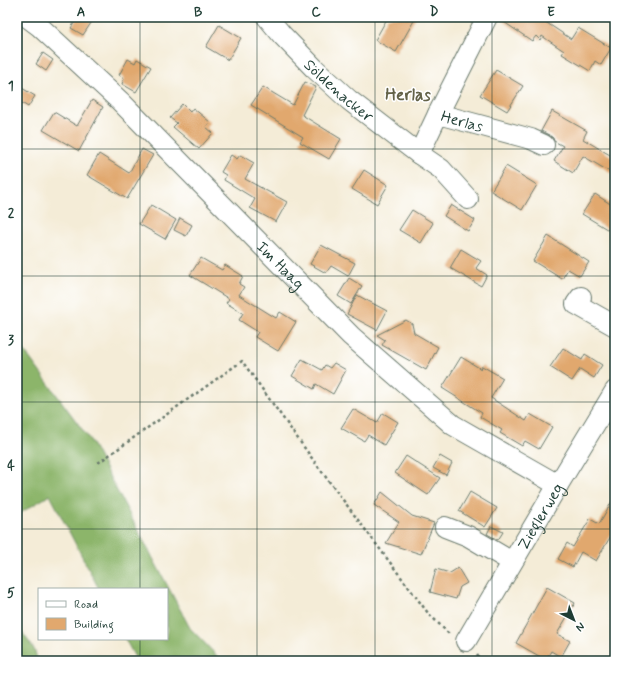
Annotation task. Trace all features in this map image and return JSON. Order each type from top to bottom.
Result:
[{"type":"street","name":"Im Haag","points":[[27,17],[39,26],[120,101],[351,336],[453,425],[558,485]]},
{"type":"street","name":"Söldenacker","points":[[267,17],[314,68],[349,100],[419,154],[441,169],[468,199]]},
{"type":"street","name":"Herlas","points":[[487,17],[438,114],[531,139],[544,144]]},
{"type":"street","points":[[419,154],[438,114]]},
{"type":"street","points":[[580,297],[576,304],[615,326]]},
{"type":"street","name":"Zieglerweg","points":[[466,642],[512,562],[615,391]]},
{"type":"street","points":[[444,527],[468,536],[512,562]]},
{"type":"path","points":[[98,463],[242,361],[428,613],[449,635],[466,642]]},
{"type":"green space","points":[[17,341],[90,440],[190,628],[222,661],[137,661],[126,640],[168,640],[168,588],[98,588],[50,495],[17,515]]},
{"type":"green space","points":[[17,625],[34,649],[38,661],[17,661]]},
{"type":"building","points":[[78,17],[95,17],[83,35],[71,28]]},
{"type":"building","points":[[388,17],[416,17],[396,52],[375,40]]},
{"type":"building","points":[[498,17],[538,17],[571,39],[578,28],[611,48],[601,65],[595,61],[590,71],[562,54],[564,51],[542,36],[540,40],[536,36],[532,41]]},
{"type":"building","points":[[219,25],[241,38],[228,60],[206,47]]},
{"type":"building","points":[[43,53],[53,60],[46,71],[36,64]]},
{"type":"building","points":[[128,59],[135,63],[137,59],[151,67],[136,92],[122,84],[124,78],[119,75]]},
{"type":"building","points":[[496,70],[523,86],[507,111],[480,95]]},
{"type":"building","points":[[305,82],[316,87],[302,115],[341,139],[329,159],[300,142],[303,137],[251,105],[263,87],[293,105]]},
{"type":"building","points":[[17,85],[35,96],[28,107],[17,100]]},
{"type":"building","points":[[92,100],[103,107],[79,151],[43,130],[54,112],[77,126]]},
{"type":"building","points":[[182,104],[190,112],[193,108],[210,122],[206,127],[213,133],[199,149],[173,127],[177,123],[170,118]]},
{"type":"building","points":[[552,111],[587,131],[583,139],[615,158],[615,175],[583,156],[573,173],[554,161],[563,146],[554,141],[549,135],[541,131]]},
{"type":"building","points":[[142,149],[153,155],[127,199],[87,175],[99,154],[129,173]]},
{"type":"building","points":[[231,155],[237,159],[240,155],[254,163],[245,179],[287,202],[276,222],[250,208],[255,199],[224,180],[226,175],[221,172]]},
{"type":"building","points":[[506,166],[537,185],[522,210],[491,191]]},
{"type":"building","points":[[364,170],[388,185],[377,204],[352,189]]},
{"type":"building","points":[[595,194],[615,207],[615,234],[582,214]]},
{"type":"building","points":[[151,205],[176,220],[165,239],[139,224]]},
{"type":"building","points":[[451,205],[475,220],[468,231],[444,216]]},
{"type":"building","points":[[412,210],[433,223],[421,243],[399,230]]},
{"type":"building","points":[[180,218],[192,225],[186,236],[174,230]]},
{"type":"building","points":[[548,236],[589,262],[580,276],[568,269],[562,279],[533,261]]},
{"type":"building","points":[[321,245],[355,263],[348,276],[331,266],[326,273],[310,264]]},
{"type":"building","points":[[461,249],[481,261],[476,268],[487,275],[481,286],[450,268]]},
{"type":"building","points":[[201,258],[222,270],[225,265],[243,276],[239,284],[244,287],[239,295],[276,318],[280,312],[296,322],[278,351],[255,337],[258,332],[239,320],[243,313],[226,303],[229,299],[190,275]]},
{"type":"building","points":[[349,278],[362,286],[351,304],[338,296]]},
{"type":"building","points":[[357,295],[387,311],[377,330],[347,314]]},
{"type":"building","points":[[406,320],[412,324],[414,333],[438,347],[426,370],[382,345],[385,340],[377,335]]},
{"type":"building","points":[[563,348],[582,360],[585,354],[602,365],[594,378],[580,369],[572,381],[550,367]]},
{"type":"building","points":[[461,357],[481,369],[482,366],[503,378],[491,398],[526,421],[530,414],[552,427],[539,449],[525,441],[522,446],[500,433],[502,430],[480,417],[482,413],[442,388]]},
{"type":"building","points":[[302,359],[322,370],[325,365],[330,368],[334,363],[346,370],[333,394],[316,384],[314,389],[292,376]]},
{"type":"building","points":[[353,409],[377,423],[383,413],[398,422],[384,445],[368,435],[364,441],[341,428]]},
{"type":"building","points":[[406,456],[440,478],[428,495],[395,473]]},
{"type":"building","points":[[440,456],[452,463],[446,475],[433,468]]},
{"type":"building","points":[[382,492],[412,516],[434,523],[421,554],[386,543],[399,522],[374,505]]},
{"type":"building","points":[[470,492],[497,508],[485,527],[459,511]]},
{"type":"building","points":[[615,496],[615,529],[596,561],[581,552],[573,567],[558,559],[567,543],[573,547],[590,519],[599,524]]},
{"type":"building","points":[[491,526],[503,532],[498,540],[487,534]]},
{"type":"building","points":[[458,568],[467,583],[460,587],[456,599],[430,592],[436,569],[450,573]]},
{"type":"building","points":[[547,587],[575,603],[557,634],[570,641],[561,657],[551,651],[546,660],[516,643]]},
{"type":"district","name":"Herlas","points":[[408,94]]}]
